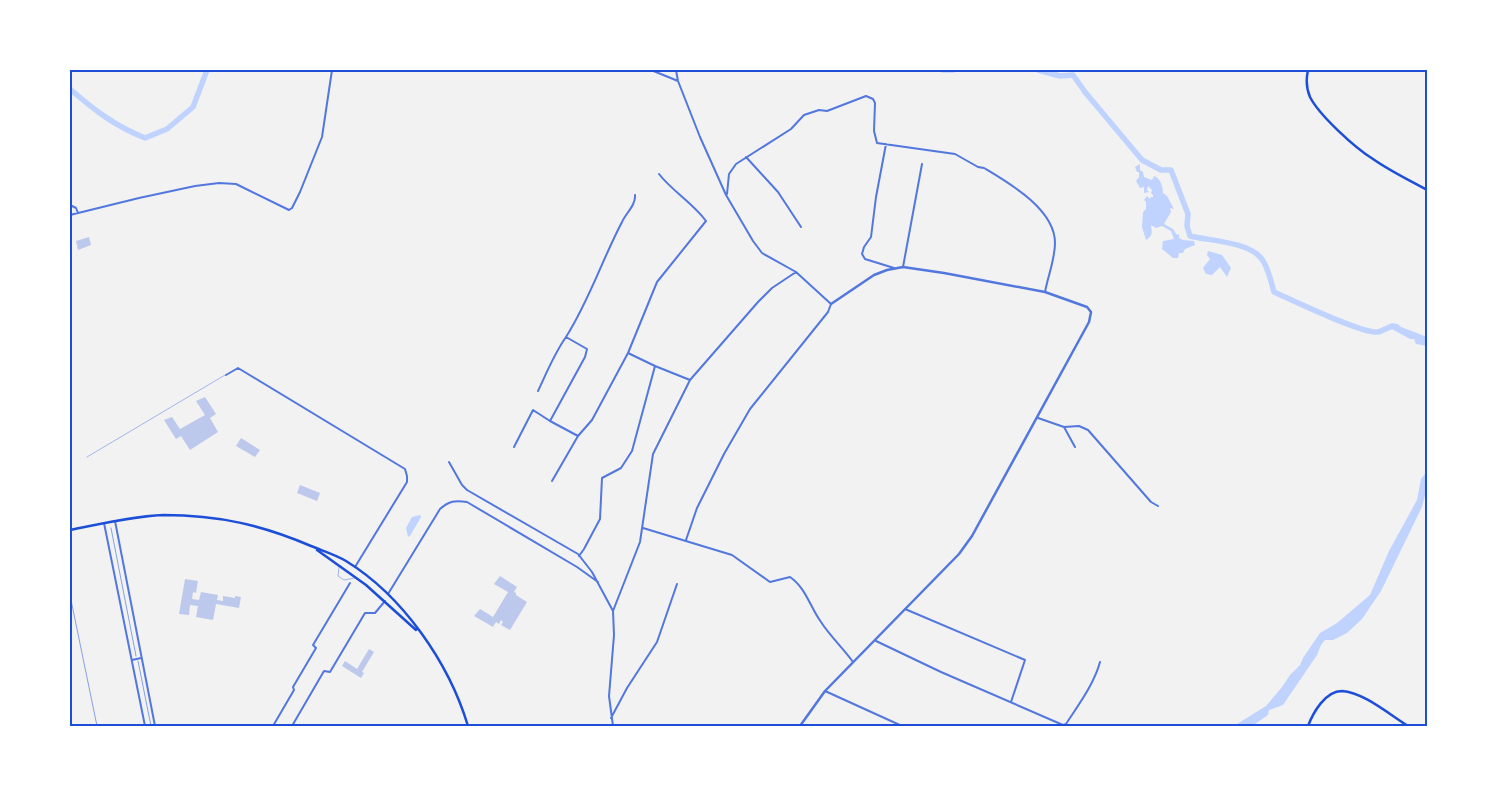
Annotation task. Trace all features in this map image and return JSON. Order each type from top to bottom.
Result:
[{"type":"main road","points":[[1308,70],[1307,82],[1310,96],[1322,114],[1367,156],[1427,190]]},
{"type":"main road","points":[[70,530],[115,521],[163,516],[216,518],[261,527],[345,560],[388,594],[421,634],[453,686],[468,726]]},
{"type":"main road","points":[[313,547],[385,601],[421,634]]},
{"type":"main road","points":[[339,566],[345,560]]},
{"type":"main road","points":[[395,610],[398,609],[399,605]]},
{"type":"main road","points":[[1308,726],[1322,702],[1333,693],[1341,691],[1361,697],[1408,726]]},
{"type":"street","points":[[70,215],[195,186],[219,183],[236,184],[290,210],[300,192],[322,137],[332,70]]},
{"type":"street","points":[[651,70],[678,80]]},
{"type":"street","points":[[676,70],[700,137],[726,195],[753,241],[762,252],[796,272],[831,304]]},
{"type":"street","points":[[726,195],[730,171],[736,164],[791,129],[804,115],[811,111],[827,112],[866,96],[873,99],[875,103],[874,131],[877,143],[955,154],[978,167],[984,168],[1032,201],[1054,232],[1054,254],[1045,292]]},
{"type":"street","points":[[886,144],[871,237],[864,247],[862,254],[865,259],[894,268]]},
{"type":"street","points":[[746,157],[778,192],[801,227]]},
{"type":"street","points":[[903,267],[922,164]]},
{"type":"street","points":[[552,481],[578,436],[592,420],[628,353],[657,282],[706,221],[659,174]]},
{"type":"street","points":[[538,391],[556,352],[585,303],[622,220],[633,205],[634,195]]},
{"type":"street","points":[[70,205],[76,208],[78,213]]},
{"type":"street","points":[[686,540],[697,508],[724,454],[747,415],[780,370],[828,312],[831,304],[874,275],[903,267],[944,273],[1045,292],[1087,307],[1091,312],[1089,322],[972,536],[959,554],[825,691],[800,726]]},
{"type":"street","points":[[613,726],[609,696],[614,635],[613,611],[637,550],[643,528],[647,486],[653,454],[690,380],[758,302],[779,283],[796,272]]},
{"type":"street","points":[[550,420],[585,357],[587,349],[566,337]]},
{"type":"street","points":[[628,353],[690,380]]},
{"type":"street","points":[[579,556],[600,519],[602,478],[620,468],[632,451],[655,366]]},
{"type":"street","points":[[226,375],[238,368],[405,470],[407,482],[355,568]]},
{"type":"street","points":[[514,447],[533,410],[578,436]]},
{"type":"street","points":[[1038,418],[1064,427],[1080,426],[1088,430],[1145,495],[1158,506]]},
{"type":"street","points":[[1064,427],[1075,447]]},
{"type":"street","points":[[450,462],[462,485],[467,490],[579,556],[592,572],[613,611]]},
{"type":"street","points":[[388,594],[440,508],[456,500],[466,502],[577,567],[598,582]]},
{"type":"street","points":[[115,521],[155,726]]},
{"type":"street","points":[[104,523],[145,726]]},
{"type":"street","points":[[643,528],[732,555],[770,582],[790,577],[797,582],[804,592],[819,620],[833,640],[853,662]]},
{"type":"street","points":[[273,726],[316,648],[313,645],[350,583]]},
{"type":"street","points":[[612,718],[627,688],[656,642],[677,584]]},
{"type":"street","points":[[292,726],[324,671],[330,672],[365,613],[375,613],[385,601]]},
{"type":"street","points":[[905,609],[1025,660],[1010,702]]},
{"type":"street","points":[[875,640],[941,672],[1063,725],[1066,724],[1085,695],[1100,662]]},
{"type":"street","points":[[131,660],[142,658]]},
{"type":"street","points":[[825,691],[902,726]]},
{"type":"lane","points":[[87,457],[226,375]]},
{"type":"lane","points":[[339,566],[338,576],[344,580],[356,578]]},
{"type":"path","points":[[110,528],[151,726]]},
{"type":"path","points":[[70,594],[97,726]]},
{"type":"water","points":[[1140,164],[1140,170],[1143,172],[1144,177],[1152,180],[1154,176],[1160,181],[1163,193],[1167,196],[1174,209],[1170,208],[1171,212],[1164,224],[1173,229],[1177,235],[1179,234],[1179,238],[1194,241],[1195,245],[1185,249],[1183,253],[1179,253],[1178,258],[1173,258],[1162,249],[1163,241],[1174,239],[1171,231],[1162,226],[1156,228],[1151,225],[1152,234],[1146,240],[1142,227],[1143,212],[1146,209],[1146,202],[1144,200],[1147,196],[1150,199],[1153,195],[1151,193],[1152,190],[1148,186],[1147,190],[1149,192],[1144,193],[1144,187],[1140,188],[1136,181],[1139,177],[1139,172],[1137,172],[1135,167]]},
{"type":"water","points":[[1208,251],[1222,255],[1231,268],[1227,277],[1220,267],[1212,275],[1206,274],[1203,268],[1210,259],[1207,255]]},
{"type":"water","points":[[1391,323],[1427,337],[1427,346],[1416,344],[1414,339],[1410,339],[1390,328]]},
{"type":"water","points":[[1427,471],[1427,488],[1422,507],[1381,591],[1362,619],[1347,633],[1333,640],[1325,640],[1283,705],[1269,710],[1268,715],[1252,726],[1234,726],[1266,706],[1300,665],[1320,633],[1337,623],[1370,595],[1389,551],[1417,500],[1421,479]]},
{"type":"water","points":[[420,515],[421,517],[408,537],[406,528],[412,517]]},
{"type":"building","points":[[89,237],[91,245],[78,250],[76,241]]},
{"type":"building","points":[[205,397],[216,414],[210,418],[218,432],[190,450],[181,436],[176,439],[164,420],[172,417],[180,429],[205,415],[196,401]]},
{"type":"building","points":[[241,438],[260,450],[255,457],[236,446]]},
{"type":"building","points":[[300,485],[320,493],[317,501],[297,493]]},
{"type":"building","points":[[500,576],[517,587],[514,592],[516,595],[527,602],[510,630],[501,625],[503,622],[501,620],[499,624],[496,622],[493,627],[474,616],[480,609],[493,617],[508,592],[494,584]]},
{"type":"building","points":[[185,579],[198,581],[196,593],[193,592],[192,599],[199,600],[201,592],[218,595],[217,600],[223,601],[223,596],[241,597],[239,608],[216,604],[213,620],[196,617],[198,606],[190,605],[189,615],[179,614]]},
{"type":"building","points":[[369,649],[374,652],[362,672],[364,673],[361,678],[342,666],[345,661],[357,669]]},
{"type":"waterway","points":[[70,89],[105,117],[145,138],[167,129],[193,107],[207,70]]},
{"type":"waterway","points":[[943,70],[953,70]]},
{"type":"waterway","points":[[1038,70],[1060,76],[1073,75],[1142,160],[1161,170],[1171,170],[1188,214],[1187,226],[1190,236],[1238,245],[1255,253],[1266,265],[1274,292],[1311,309],[1370,331],[1378,332],[1393,326],[1397,327]]}]
